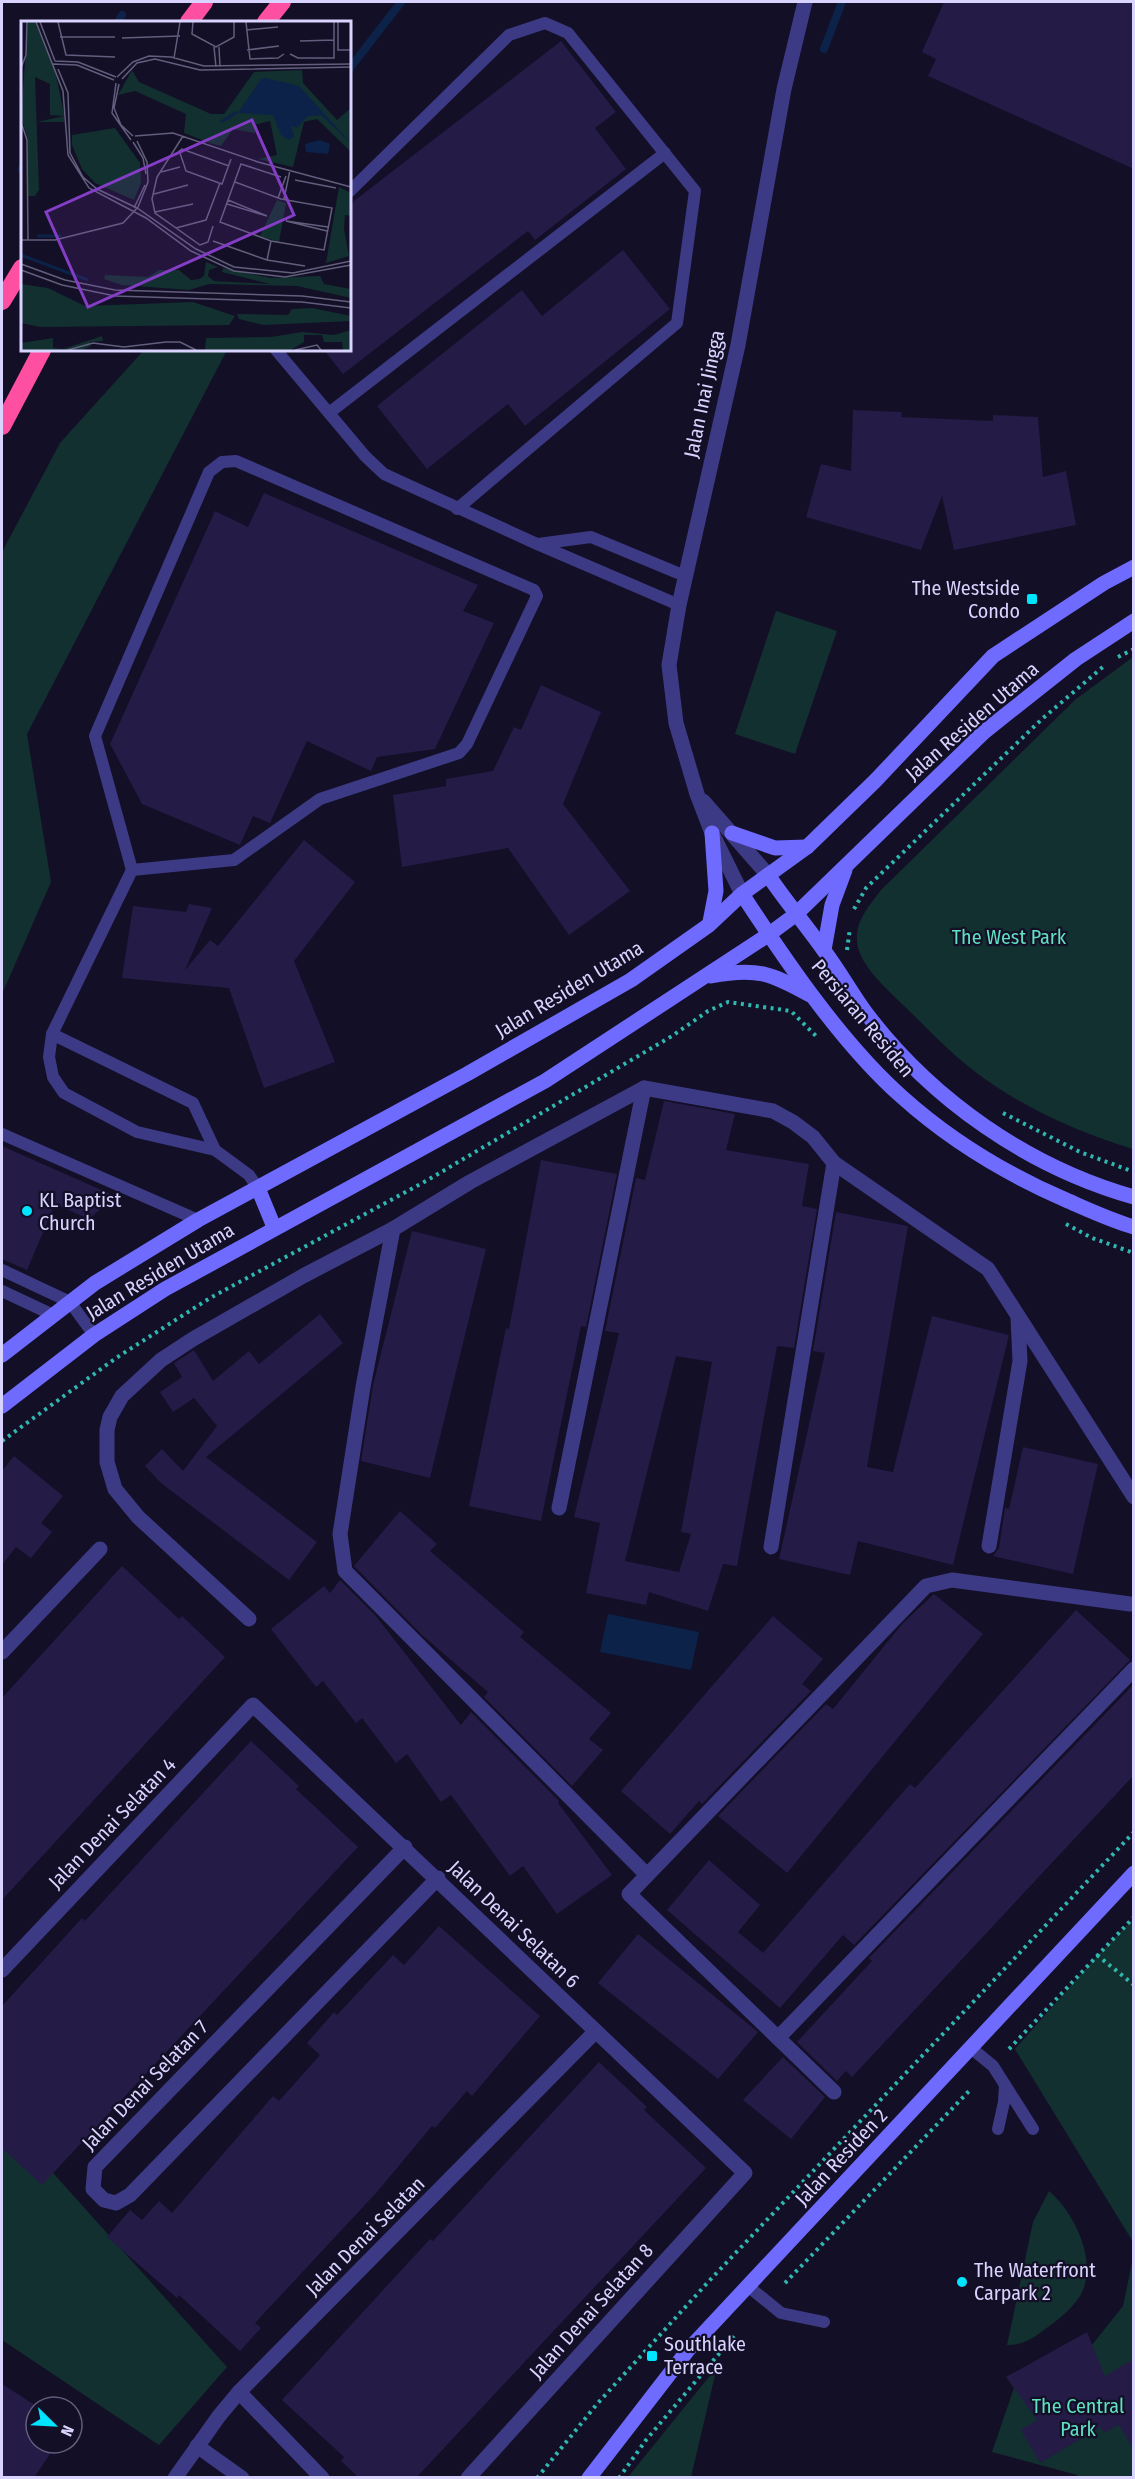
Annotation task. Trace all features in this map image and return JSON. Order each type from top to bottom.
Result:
[{"type":"highway","points":[[190,21],[204,2]]},
{"type":"highway","points":[[267,21],[282,2]]},
{"type":"highway","points":[[2,301],[21,270]]},
{"type":"highway","points":[[2,426],[41,351]]},
{"type":"street","name":"Jalan Inai Jingga","points":[[742,894],[712,833],[697,794],[676,723],[669,665],[685,576],[738,345],[784,89],[805,2]]},
{"type":"street","name":"Jalan Residen Utama","points":[[2,1355],[96,1283],[198,1220],[599,1001],[709,925],[742,894],[807,847],[875,781],[993,656],[1104,583],[1134,567]]},
{"type":"street","name":"Jalan Residen Utama","points":[[2,1406],[94,1335],[165,1289],[274,1227],[545,1081],[768,934],[795,915],[984,732],[1076,659],[1134,621]]},
{"type":"street","name":"Jalan Inai Jingga","points":[[697,794],[768,875]]},
{"type":"street","points":[[709,925],[716,891],[712,833]]},
{"type":"street","points":[[732,833],[775,848],[807,847]]},
{"type":"street","points":[[824,950],[832,905],[849,862]]},
{"type":"street","name":"Persiaran Residen","points":[[768,875],[795,915],[824,950],[867,1014],[938,1091],[965,1113],[1051,1164],[1134,1197]]},
{"type":"street","name":"Persiaran Residen","points":[[742,894],[768,934],[816,998],[870,1066],[902,1097],[940,1129],[982,1158],[1032,1185],[1107,1219],[1134,1227]]},
{"type":"street","points":[[703,978],[741,970],[758,972],[787,982],[816,998]]},
{"type":"street","points":[[559,1508],[644,1088]]},
{"type":"street","points":[[249,1619],[121,1499],[107,1462],[110,1417],[133,1383],[193,1339],[303,1276],[393,1229],[470,1182],[644,1088],[773,1111],[813,1137],[834,1163],[988,1269],[1134,1497]]},
{"type":"street","points":[[771,1547],[834,1163]]},
{"type":"street","points":[[258,1188],[274,1227]]},
{"type":"street","points":[[393,1229],[363,1387],[340,1534],[345,1571],[647,1875]]},
{"type":"street","points":[[989,1546],[1020,1360],[1018,1316]]},
{"type":"street","points":[[2,1652],[100,1549]]},
{"type":"street","points":[[834,2092],[629,1894],[926,1586],[952,1580],[1132,1605]]},
{"type":"street","points":[[778,2038],[1134,1669]]},
{"type":"street","name":"Jalan Denai Selatan 6","points":[[253,1705],[438,1878],[595,2032],[744,2173]]},
{"type":"street","name":"Jalan Denai Selatan 4","points":[[2,1970],[253,1705]]},
{"type":"street","name":"Jalan Denai Selatan 7","points":[[405,1847],[95,2168],[93,2190],[104,2200],[116,2203],[130,2195],[438,1878]]},
{"type":"street","name":"Jalan Residen 2","points":[[589,2478],[688,2350],[1134,1873]]},
{"type":"street","name":"Jalan Denai Selatan","points":[[176,2478],[197,2446],[239,2392],[595,2032]]},
{"type":"street","name":"Jalan Denai Selatan 8","points":[[468,2478],[744,2173]]},
{"type":"street","points":[[239,2392],[322,2478]]},
{"type":"street","points":[[197,2446],[242,2478]]},
{"type":"lane","points":[[351,191],[509,35],[545,23],[568,33],[695,191],[677,323],[457,509]]},
{"type":"lane","points":[[329,413],[665,153]]},
{"type":"lane","points":[[277,351],[365,456],[384,474],[457,509],[679,605]]},
{"type":"lane","points":[[132,870],[234,860],[320,799],[459,753],[467,744],[537,593],[236,461],[222,462],[210,472],[95,736],[132,870],[52,1034],[49,1057],[53,1077],[64,1093],[137,1132],[215,1150],[249,1175],[258,1188]]},
{"type":"lane","points":[[537,544],[591,537],[685,576]]},
{"type":"lane","points":[[52,1034],[193,1104],[215,1150]]},
{"type":"lane","points":[[2,1134],[198,1220]]},
{"type":"lane","points":[[2,1270],[70,1302],[94,1335]]},
{"type":"lane","points":[[2,1291],[53,1315]]},
{"type":"lane","points":[[971,2048],[993,2066],[1033,2129]]},
{"type":"lane","points":[[998,2129],[1005,2084]]},
{"type":"lane","points":[[749,2287],[781,2313],[824,2322]]},
{"type":"path","points":[[852,910],[866,888],[1065,698],[1111,661],[1134,649]]},
{"type":"path","points":[[846,958],[851,920]]},
{"type":"path","points":[[2,1441],[116,1358],[210,1298],[426,1181],[672,1036]]},
{"type":"path","points":[[999,1110],[1080,1152],[1134,1172]]},
{"type":"path","points":[[537,2478],[597,2404],[703,2288],[1134,1832]]},
{"type":"path","points":[[1009,2049],[1134,1917]]},
{"type":"path","points":[[1097,1956],[1134,1985]]},
{"type":"path","points":[[785,2283],[970,2090]]},
{"type":"path","points":[[619,2478],[659,2424],[734,2336]]},
{"type":"green space","points":[[143,351],[226,351],[27,734],[51,882],[2,994],[2,552],[60,443]]},
{"type":"green space","points":[[776,611],[837,631],[795,754],[735,734]]},
{"type":"green space","name":"The West Park","points":[[1133,657],[1133,1149],[1091,1135],[1050,1117],[1011,1096],[974,1071],[879,981],[861,957],[857,932],[861,919],[881,890],[1076,699]]},
{"type":"green space","points":[[1133,1919],[1133,2242],[1015,2049]]},
{"type":"green space","points":[[2,2116],[227,2367],[159,2445],[2,2340]]},
{"type":"green space","points":[[1049,2191],[1068,2213],[1082,2241],[1087,2271],[1084,2286],[1075,2303],[1052,2324],[1029,2340],[1007,2345],[1033,2222]]},
{"type":"green space","name":"The Central Park","points":[[1133,2258],[1133,2477],[1077,2477],[1077,2475],[992,2452],[1015,2385],[1084,2355],[1123,2306]]},
{"type":"green space","points":[[717,2367],[691,2477],[628,2477]]},
{"type":"water","points":[[608,1614],[699,1632],[691,1670],[600,1652]]},
{"type":"building","points":[[944,2],[1134,2],[1134,169],[928,76],[936,59],[922,52]]},
{"type":"building","points":[[561,41],[616,112],[595,128],[626,169],[535,240],[528,231],[343,374],[325,351],[351,351],[351,208],[354,201]]},
{"type":"building","points":[[623,250],[670,309],[525,426],[508,404],[427,469],[377,406],[522,290],[542,316]]},
{"type":"building","points":[[853,410],[902,412],[901,417],[993,421],[993,415],[1038,417],[1043,477],[1066,471],[1076,525],[954,550],[942,496],[921,550],[806,517],[821,464],[851,471]]},
{"type":"building","points":[[264,493],[478,585],[463,611],[494,623],[435,749],[377,757],[371,771],[307,741],[270,823],[253,816],[240,845],[142,804],[110,744],[215,511],[248,527]]},
{"type":"building","points":[[541,685],[601,712],[563,804],[630,891],[569,935],[508,848],[402,867],[393,795],[446,786],[446,779],[493,771],[514,727],[521,730]]},
{"type":"building","points":[[304,840],[355,882],[294,961],[335,1062],[264,1088],[229,988],[122,978],[133,906],[186,912],[189,904],[212,908],[185,970],[210,940],[218,946]]},
{"type":"building","points":[[664,1101],[735,1114],[726,1150],[809,1164],[802,1206],[817,1209],[794,1348],[777,1346],[737,1566],[723,1564],[708,1611],[649,1592],[646,1605],[586,1593],[600,1523],[574,1517],[619,1333],[605,1331],[636,1178],[645,1180]],"holes":[[[676,1356],[712,1362],[681,1532],[691,1534],[679,1572],[625,1561]]]},
{"type":"building","name":"KL Baptist Church","points":[[2,1146],[115,1196],[89,1219],[55,1204],[27,1270],[2,1259]]},
{"type":"building","points":[[541,1160],[617,1174],[586,1327],[581,1326],[541,1521],[469,1506],[506,1328],[509,1329]]},
{"type":"building","points":[[836,1212],[908,1226],[867,1467],[893,1472],[932,1316],[1009,1335],[953,1565],[858,1541],[850,1575],[779,1559],[825,1353],[813,1351]]},
{"type":"building","points":[[412,1231],[486,1249],[430,1478],[361,1461],[373,1385]]},
{"type":"building","points":[[320,1314],[343,1343],[206,1457],[317,1542],[289,1580],[161,1483],[145,1466],[162,1449],[183,1471],[217,1426],[194,1398],[173,1412],[160,1392],[182,1377],[174,1363],[194,1350],[213,1381],[249,1351],[259,1364]]},
{"type":"building","points":[[1023,1447],[1098,1464],[1073,1574],[993,1556],[999,1548],[1005,1508],[1009,1509]]},
{"type":"building","points":[[14,1456],[63,1496],[41,1523],[52,1532],[31,1558],[16,1547],[2,1565],[2,1471]]},
{"type":"building","points":[[400,1511],[437,1544],[430,1551],[524,1632],[520,1637],[611,1713],[589,1739],[603,1750],[572,1786],[484,1697],[488,1692],[422,1635],[354,1566]]},
{"type":"building","points":[[122,1566],[179,1619],[182,1616],[225,1657],[2,1900],[2,1698]]},
{"type":"building","points":[[340,1580],[375,1615],[461,1725],[471,1712],[559,1801],[558,1803],[612,1875],[557,1914],[523,1866],[510,1876],[451,1795],[441,1802],[407,1754],[396,1763],[362,1718],[356,1723],[323,1681],[316,1687],[271,1629],[324,1586],[330,1593]]},
{"type":"building","points":[[934,1594],[983,1634],[787,1873],[718,1816],[826,1704],[833,1709],[903,1623]]},
{"type":"building","points":[[1076,1610],[1130,1660],[854,1945],[843,1935],[780,2008],[667,1910],[709,1860],[760,1905],[738,1932],[763,1953],[910,1784],[915,1788]]},
{"type":"building","points":[[773,1616],[823,1659],[802,1684],[811,1691],[702,1804],[699,1801],[670,1834],[621,1791]]},
{"type":"building","points":[[1134,1684],[1134,1775],[852,2077],[846,2071],[837,2081],[797,2042],[872,1961],[869,1958]]},
{"type":"building","points":[[251,1741],[299,1786],[296,1789],[358,1847],[42,2185],[2,2148],[2,2006],[82,1918],[85,1921]]},
{"type":"building","points":[[439,1926],[540,2016],[472,2096],[467,2091],[435,2128],[432,2126],[377,2192],[255,2323],[261,2328],[240,2351],[179,2295],[177,2298],[107,2237],[130,2210],[142,2220],[159,2201],[172,2213],[273,2096],[279,2101],[320,2055],[307,2043],[334,2012],[337,2015],[393,1955],[404,1965]]},
{"type":"building","points":[[638,1934],[758,2032],[718,2079],[598,1983]]},
{"type":"building","points":[[783,2057],[825,2097],[791,2139],[743,2100]]},
{"type":"building","points":[[599,2062],[647,2107],[644,2110],[706,2168],[416,2478],[359,2478],[341,2461],[344,2457],[282,2400],[430,2239],[433,2241]]},
{"type":"building","points":[[1087,2332],[1105,2376],[1134,2359],[1134,2450],[1119,2425],[1104,2433],[1101,2427],[1040,2463],[1021,2430],[1037,2420],[1006,2377]]},
{"type":"building","points":[[2,2384],[24,2398],[24,2455],[49,2455],[34,2478],[2,2478]]},
{"type":"waterway","points":[[351,67],[401,2]]},
{"type":"waterway","points":[[824,49],[842,2]]},
{"type":"waterway","points":[[119,21],[122,15]]},
{"type":"place","name":"The Westside Condo","points":[[1032,599]]},
{"type":"place","name":"KL Baptist Church","points":[[27,1211]]},
{"type":"place","name":"The Waterfront Carpark 2","points":[[962,2282]]},
{"type":"place","name":"Southlake Terrace","points":[[652,2356]]}]
